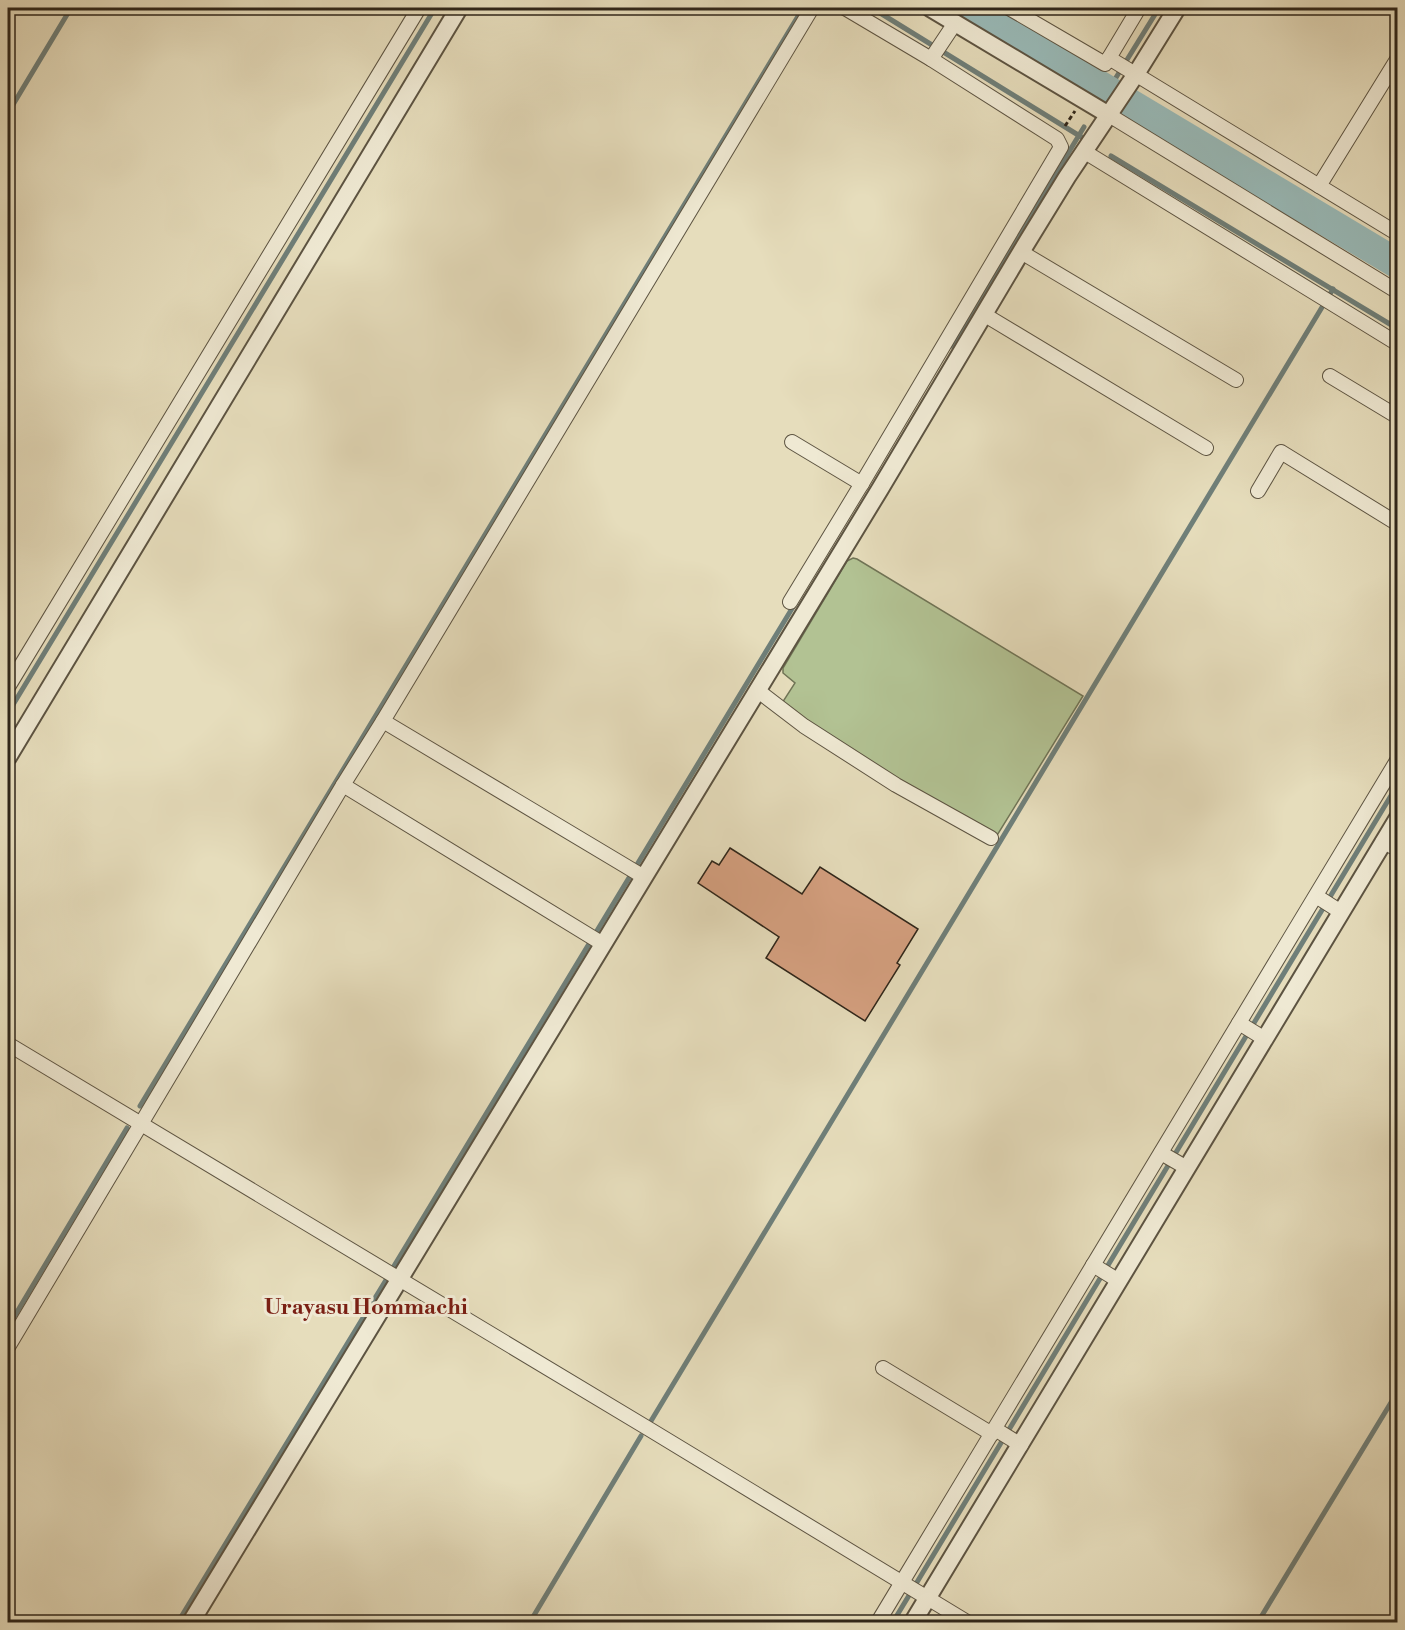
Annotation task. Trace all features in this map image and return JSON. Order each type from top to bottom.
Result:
[{"type":"street","points":[[8,687],[419,8]]},
{"type":"street","points":[[8,758],[459,8]]},
{"type":"street","points":[[8,1347],[342,785],[812,8]]},
{"type":"street","points":[[845,8],[936,52],[1073,152],[1398,344]]},
{"type":"street","points":[[930,8],[1111,112],[1398,292]]},
{"type":"street","points":[[1010,8],[1105,64],[1123,69],[1398,234]]},
{"type":"street","points":[[191,1623],[399,1279],[637,872],[757,690],[820,566],[869,484],[1073,152],[1111,112],[1139,8]]},
{"type":"street","points":[[1123,69],[1177,8]]},
{"type":"street","points":[[936,52],[955,23]]},
{"type":"street","points":[[1319,186],[1398,58]]},
{"type":"street","points":[[980,306],[1021,252],[1067,177],[1073,152]]},
{"type":"street","points":[[1021,252],[1236,380]]},
{"type":"street","points":[[980,306],[1206,448]]},
{"type":"street","points":[[1330,376],[1398,417]]},
{"type":"street","points":[[792,442],[869,484]]},
{"type":"street","points":[[1258,491],[1281,452],[1398,524]]},
{"type":"street","points":[[790,602],[820,566]]},
{"type":"street","points":[[757,690],[804,726],[878,774],[991,838]]},
{"type":"street","points":[[382,721],[637,872]]},
{"type":"street","points":[[878,1623],[913,1590],[1004,1436],[1105,1273],[1327,903],[1396,766]]},
{"type":"street","points":[[342,785],[596,940]]},
{"type":"street","points":[[913,1623],[913,1590],[1004,1436],[1105,1273],[1327,903],[1390,845],[1398,818]]},
{"type":"street","points":[[8,1044],[967,1623]]},
{"type":"street","points":[[883,1368],[1004,1436]]},
{"type":"green space","points":[[853,558],[1083,696],[996,837],[804,722],[782,703],[795,683],[783,673],[783,668],[847,561]]},
{"type":"building","points":[[730,848],[802,894],[820,867],[918,929],[897,963],[900,965],[865,1021],[766,958],[779,937],[698,883],[712,861],[719,865]]},
{"type":"waterway","points":[[8,113],[71,8]]},
{"type":"waterway","points":[[8,713],[435,8]]},
{"type":"waterway","points":[[140,1106],[803,8]]},
{"type":"waterway","points":[[872,8],[1083,138]]},
{"type":"waterway","points":[[970,8],[1398,264]]},
{"type":"waterway","points":[[1104,97],[1159,8]]},
{"type":"waterway","points":[[951,346],[1084,127]]},
{"type":"waterway","points":[[1111,156],[1398,329]]},
{"type":"waterway","points":[[651,1421],[1333,289]]},
{"type":"waterway","points":[[394,1266],[796,602]]},
{"type":"waterway","points":[[893,1622],[1398,784]]},
{"type":"waterway","points":[[8,1327],[127,1128]]},
{"type":"waterway","points":[[178,1622],[386,1280]]},
{"type":"waterway","points":[[1258,1622],[1398,1391]]},
{"type":"waterway","points":[[530,1622],[641,1436]]},
{"type":"district","name":"Urayasu Hommachi","points":[[366,1307]]}]
